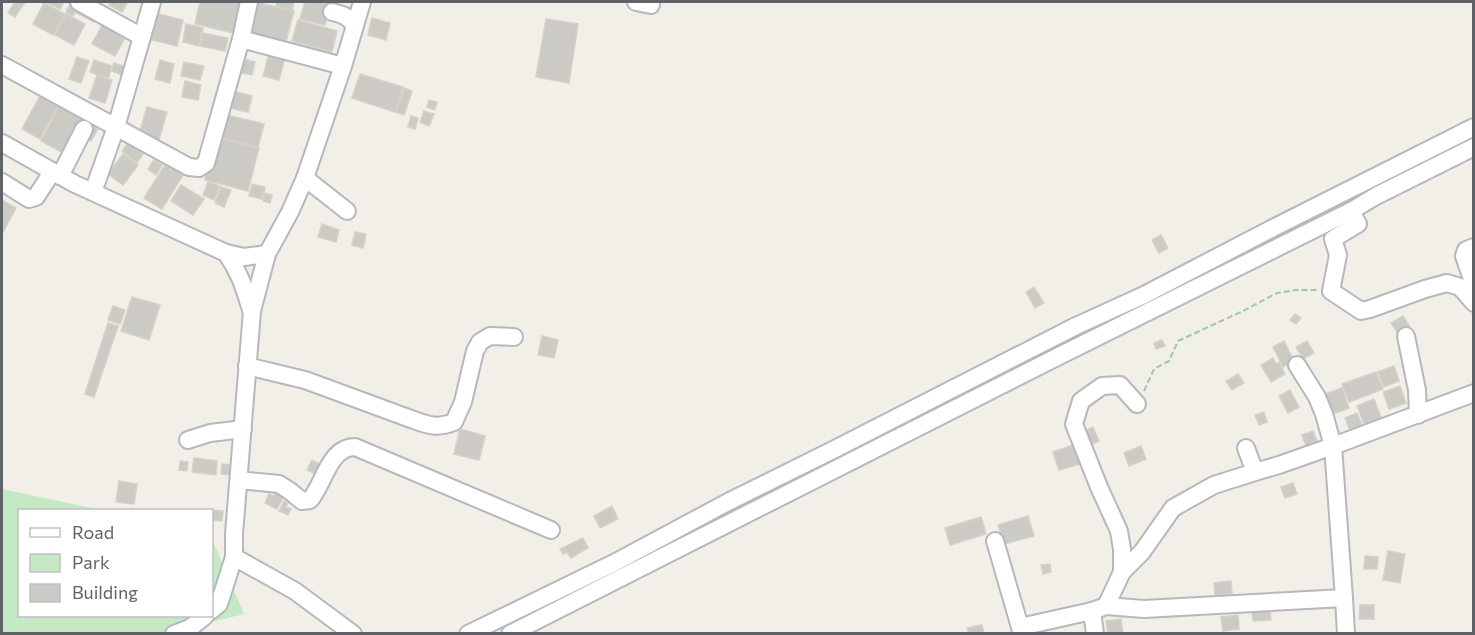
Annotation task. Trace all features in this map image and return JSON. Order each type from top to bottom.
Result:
[{"type":"street","points":[[79,2],[142,37]]},
{"type":"street","points":[[93,192],[116,127],[152,2]]},
{"type":"street","points":[[2,65],[189,167],[199,168],[206,163],[241,39],[249,2]]},
{"type":"street","points":[[213,609],[219,604],[234,556],[252,311],[267,254],[305,178],[344,66],[362,2]]},
{"type":"street","points":[[332,12],[342,14],[355,25]]},
{"type":"street","points":[[241,39],[344,66]]},
{"type":"street","points":[[468,633],[614,563],[728,502],[1076,326],[1144,295],[1473,127]]},
{"type":"street","points":[[2,182],[29,199],[33,199],[56,174],[84,129]]},
{"type":"street","points":[[2,143],[56,174],[226,253],[244,257],[267,254]]},
{"type":"street","points":[[510,633],[1473,147]]},
{"type":"street","points":[[305,178],[347,211]]},
{"type":"street","points":[[1350,211],[1358,224],[1333,239],[1338,255],[1331,291],[1361,311],[1447,283],[1460,286],[1473,303]]},
{"type":"street","points":[[1473,247],[1466,250],[1464,256],[1473,285]]},
{"type":"street","points":[[226,253],[243,282],[252,311]]},
{"type":"street","points":[[247,366],[305,380],[411,420],[443,426],[454,422],[463,402],[475,351],[480,342],[489,336],[514,337]]},
{"type":"street","points":[[1406,336],[1417,390],[1418,415]]},
{"type":"street","points":[[1297,365],[1317,397],[1333,446],[1346,633]]},
{"type":"street","points":[[1122,572],[1119,531],[1074,424],[1081,401],[1102,386],[1120,385],[1137,404]]},
{"type":"street","points":[[1095,633],[1099,609],[1122,572],[1142,552],[1173,508],[1214,485],[1333,446],[1473,393]]},
{"type":"street","points":[[188,440],[210,433],[243,429]]},
{"type":"street","points":[[239,480],[279,484],[302,501],[310,500],[317,492],[324,475],[339,451],[347,447],[354,447],[551,530]]},
{"type":"street","points":[[1246,448],[1255,472]]},
{"type":"street","points":[[995,542],[1021,630],[1099,609],[1144,609],[1344,598]]},
{"type":"street","points":[[234,556],[295,591],[353,633]]},
{"type":"street","points":[[174,633],[190,628],[203,617]]},
{"type":"path","points":[[1137,404],[1154,369],[1169,361],[1178,341],[1277,293],[1296,290],[1331,291]]},
{"type":"green space","points":[[2,489],[96,509],[18,509],[18,617],[213,617],[213,541],[244,614],[166,633],[2,634]]},
{"type":"building","points":[[15,2],[25,2],[15,17],[8,13]]},
{"type":"building","points":[[46,2],[64,2],[60,9]]},
{"type":"building","points":[[111,2],[127,3],[122,12],[109,5]]},
{"type":"building","points":[[200,2],[241,2],[234,33],[195,24]]},
{"type":"building","points":[[255,2],[294,11],[284,49],[246,39]]},
{"type":"building","points":[[277,2],[294,2],[292,10],[276,6]]},
{"type":"building","points":[[305,2],[330,4],[325,25],[300,19]]},
{"type":"building","points":[[44,3],[65,14],[53,35],[33,24]]},
{"type":"building","points":[[70,4],[96,18],[94,22],[75,12],[73,16],[66,12]]},
{"type":"building","points":[[155,13],[183,20],[177,46],[148,39]]},
{"type":"building","points":[[66,14],[85,24],[74,45],[55,35]]},
{"type":"building","points":[[372,18],[390,23],[386,40],[368,35]]},
{"type":"building","points":[[546,19],[578,24],[569,83],[536,77]]},
{"type":"building","points":[[105,20],[128,32],[115,56],[92,44]]},
{"type":"building","points":[[298,20],[337,31],[332,52],[292,41]]},
{"type":"building","points":[[186,24],[203,28],[199,46],[183,42]]},
{"type":"building","points":[[203,33],[228,38],[225,51],[200,46]]},
{"type":"building","points":[[269,54],[285,58],[279,80],[263,76]]},
{"type":"building","points":[[77,57],[89,61],[81,83],[69,79]]},
{"type":"building","points":[[244,59],[255,62],[252,75],[241,73]]},
{"type":"building","points":[[94,60],[112,66],[108,79],[90,72]]},
{"type":"building","points":[[160,60],[174,64],[170,83],[155,79]]},
{"type":"building","points":[[184,62],[204,66],[200,80],[181,76]]},
{"type":"building","points":[[114,63],[125,67],[122,75],[112,71]]},
{"type":"building","points":[[360,74],[403,87],[395,112],[352,98]]},
{"type":"building","points":[[97,75],[112,80],[105,103],[89,98]]},
{"type":"building","points":[[185,81],[201,85],[198,100],[182,97]]},
{"type":"building","points":[[404,88],[412,91],[404,115],[396,112]]},
{"type":"building","points":[[233,91],[252,96],[248,112],[229,108]]},
{"type":"building","points":[[40,96],[58,106],[40,139],[22,129]]},
{"type":"building","points":[[429,100],[437,102],[435,110],[427,107]]},
{"type":"building","points":[[60,105],[84,118],[65,154],[41,141]]},
{"type":"building","points":[[147,107],[167,112],[159,140],[139,135]]},
{"type":"building","points":[[424,111],[434,114],[429,126],[420,122]]},
{"type":"building","points":[[227,115],[264,124],[258,147],[221,138]]},
{"type":"building","points":[[411,116],[418,118],[415,129],[408,127]]},
{"type":"building","points":[[90,124],[98,129],[91,141],[83,137]]},
{"type":"building","points":[[215,137],[259,148],[248,191],[205,180]]},
{"type":"building","points":[[128,143],[143,154],[137,163],[122,151]]},
{"type":"building","points":[[123,154],[138,165],[123,185],[108,174]]},
{"type":"building","points":[[154,160],[162,165],[156,175],[148,169]]},
{"type":"building","points":[[165,165],[183,175],[162,209],[144,198]]},
{"type":"building","points":[[208,182],[220,186],[214,200],[203,195]]},
{"type":"building","points":[[252,184],[265,187],[262,199],[249,196]]},
{"type":"building","points":[[181,185],[204,199],[193,215],[171,201]]},
{"type":"building","points":[[221,187],[231,190],[224,207],[215,203]]},
{"type":"building","points":[[265,193],[272,195],[270,203],[263,201]]},
{"type":"building","points":[[2,200],[16,208],[2,234]]},
{"type":"building","points":[[322,224],[339,230],[336,242],[318,237]]},
{"type":"building","points":[[355,232],[366,234],[363,248],[352,245]]},
{"type":"building","points":[[1161,235],[1168,248],[1159,253],[1152,240]]},
{"type":"building","points":[[1034,287],[1044,303],[1035,308],[1026,292]]},
{"type":"building","points":[[132,297],[160,305],[149,340],[121,331]]},
{"type":"building","points":[[113,306],[125,310],[120,324],[108,320]]},
{"type":"building","points":[[1295,314],[1301,318],[1296,324],[1290,320]]},
{"type":"building","points":[[1403,316],[1410,327],[1398,334],[1391,323]]},
{"type":"building","points":[[108,323],[118,326],[94,397],[85,394]]},
{"type":"building","points":[[542,336],[558,340],[554,358],[538,355]]},
{"type":"building","points":[[1162,340],[1165,346],[1156,349],[1154,343]]},
{"type":"building","points":[[1284,341],[1294,361],[1283,367],[1273,347]]},
{"type":"building","points":[[1307,341],[1314,353],[1303,359],[1296,347]]},
{"type":"building","points":[[1273,358],[1276,364],[1279,362],[1285,374],[1271,382],[1261,365]]},
{"type":"building","points":[[1394,366],[1399,381],[1384,387],[1378,372]]},
{"type":"building","points":[[1376,372],[1383,389],[1349,402],[1342,384]]},
{"type":"building","points":[[1238,374],[1244,383],[1232,390],[1226,381]]},
{"type":"building","points":[[1400,386],[1406,403],[1389,409],[1383,392]]},
{"type":"building","points":[[1342,388],[1349,408],[1330,415],[1322,395]]},
{"type":"building","points":[[1290,390],[1299,407],[1288,413],[1279,396]]},
{"type":"building","points":[[1374,399],[1382,420],[1365,426],[1357,406]]},
{"type":"building","points":[[1264,412],[1267,422],[1259,425],[1255,415]]},
{"type":"building","points":[[1357,413],[1363,428],[1351,433],[1345,418]]},
{"type":"building","points":[[1093,427],[1099,441],[1088,446],[1082,432]]},
{"type":"building","points":[[460,429],[485,436],[479,460],[454,454]]},
{"type":"building","points":[[1313,431],[1317,441],[1306,445],[1302,435]]},
{"type":"building","points":[[1073,445],[1080,464],[1059,470],[1053,452]]},
{"type":"building","points":[[1141,446],[1146,459],[1129,466],[1124,453]]},
{"type":"building","points":[[194,458],[217,461],[216,475],[192,472]]},
{"type":"building","points":[[312,460],[321,465],[317,474],[307,470]]},
{"type":"building","points":[[180,461],[188,462],[187,471],[179,470]]},
{"type":"building","points":[[222,464],[233,465],[232,475],[221,474]]},
{"type":"building","points":[[119,481],[137,484],[134,504],[116,502]]},
{"type":"building","points":[[1293,483],[1297,494],[1285,498],[1281,487]]},
{"type":"building","points":[[275,493],[283,498],[277,509],[265,503],[269,494],[273,496]]},
{"type":"building","points":[[284,501],[288,503],[286,507],[291,509],[288,515],[279,511]]},
{"type":"building","points":[[612,506],[618,519],[600,528],[594,516]]},
{"type":"building","points":[[213,510],[223,511],[222,521],[213,520]]},
{"type":"building","points":[[1028,516],[1034,536],[1004,544],[998,525]]},
{"type":"building","points":[[981,517],[986,534],[950,545],[945,528]]},
{"type":"building","points":[[583,538],[588,548],[571,558],[567,552],[563,554],[560,549]]},
{"type":"building","points":[[1388,551],[1405,554],[1400,583],[1383,580]]},
{"type":"building","points":[[1365,556],[1378,557],[1377,569],[1364,569]]},
{"type":"building","points":[[1050,564],[1051,572],[1043,574],[1041,565]]},
{"type":"building","points":[[1231,581],[1232,593],[1215,595],[1214,583]]},
{"type":"building","points":[[1360,605],[1374,605],[1374,619],[1359,619]]},
{"type":"building","points":[[1270,610],[1271,620],[1253,621],[1252,611]]},
{"type":"building","points":[[1238,615],[1239,629],[1223,631],[1221,617]]},
{"type":"building","points":[[1121,619],[1123,634],[1108,634],[1106,621]]},
{"type":"building","points":[[982,625],[984,634],[969,634],[967,628]]}]
